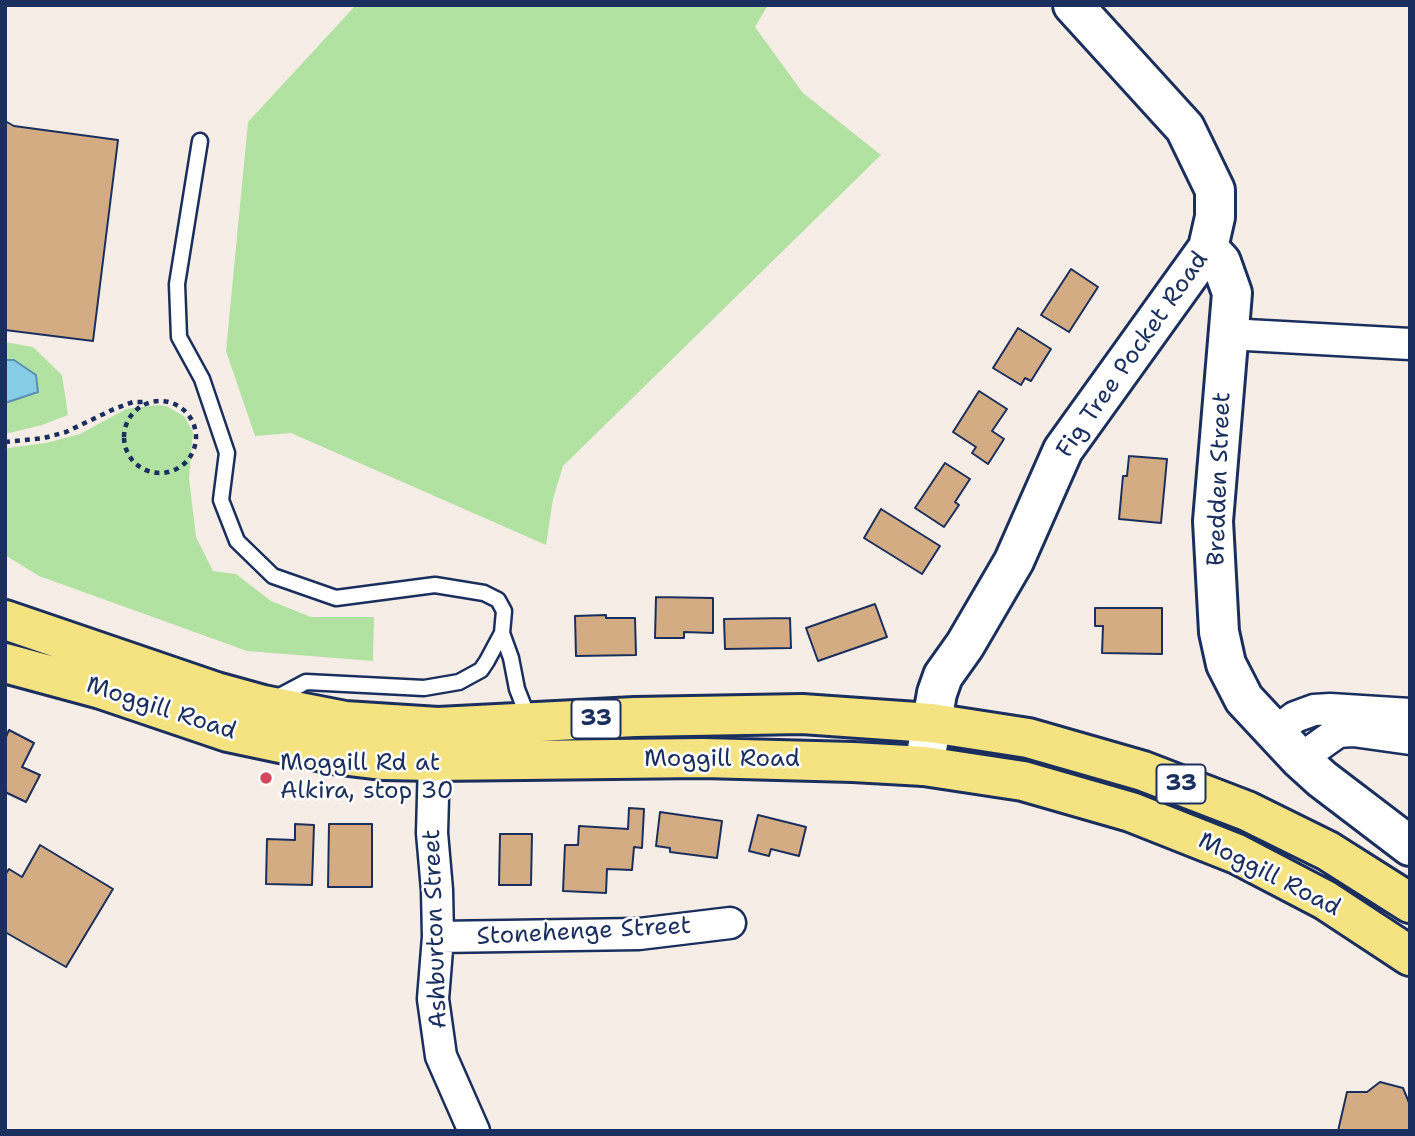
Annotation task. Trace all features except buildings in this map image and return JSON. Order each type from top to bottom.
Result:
[{"type":"highway","name":"Moggill Road","points":[[5,620],[164,676],[262,705],[345,721],[388,726],[438,727],[717,714],[802,714],[931,723],[985,730],[1071,749],[1180,783],[1291,832],[1366,874],[1410,903]]},
{"type":"highway","name":"Moggill Road","points":[[5,663],[101,689],[228,732],[280,745],[370,759],[434,761],[703,758],[853,762],[924,766],[1023,781],[1131,812],[1237,855],[1325,900],[1410,956]]},
{"type":"main road","name":"Fig Tree Pocket Road","points":[[924,766],[939,684],[1014,561],[1063,450],[1208,248],[1215,217],[1214,190],[1185,128],[1073,5]]},
{"type":"main road","name":"Bredden Street","points":[[1208,248],[1221,262],[1232,293],[1213,521],[1219,632],[1226,664],[1244,699],[1300,759],[1410,846]]},
{"type":"street","points":[[1228,334],[1410,344]]},
{"type":"street","points":[[1274,733],[1294,717],[1314,710],[1410,714]]},
{"type":"street","points":[[1300,759],[1338,732],[1353,731],[1410,739]]},
{"type":"street","name":"Ashburton Street","points":[[434,761],[432,833],[438,937],[433,999],[441,1056],[474,1131]]},
{"type":"street","name":"Stonehenge Street","points":[[438,937],[639,934],[730,923]]},
{"type":"lane","points":[[200,141],[177,284],[180,337],[202,379],[227,453],[221,500],[237,541],[273,576],[336,598],[435,585],[484,593],[502,605],[502,634],[511,657],[517,689],[531,722]]},
{"type":"lane","points":[[262,705],[306,682],[424,688],[459,682],[481,670],[502,634]]},
{"type":"path","points":[[5,442],[44,438],[66,432],[132,402],[154,401],[166,401],[178,405],[187,413],[194,423],[197,435],[189,458],[181,467],[169,471],[147,470],[137,464],[125,445],[127,422],[142,405],[154,401]]},
{"type":"green space","points":[[356,5],[768,5],[755,27],[803,93],[881,155],[563,466],[553,499],[546,545],[291,433],[255,436],[226,351],[248,122]]},
{"type":"green space","points":[[5,342],[33,347],[62,375],[68,415],[5,434]]},
{"type":"green space","points":[[166,406],[184,416],[193,432],[189,478],[196,537],[213,571],[236,574],[271,601],[311,617],[374,617],[373,661],[247,651],[39,576],[5,555],[5,450],[80,434],[126,409]]},
{"type":"water","points":[[5,360],[14,360],[36,375],[38,392],[5,403]]},
{"type":"place","name":"Moggill Rd at Alkira, stop 30","points":[[266,778]]}]
